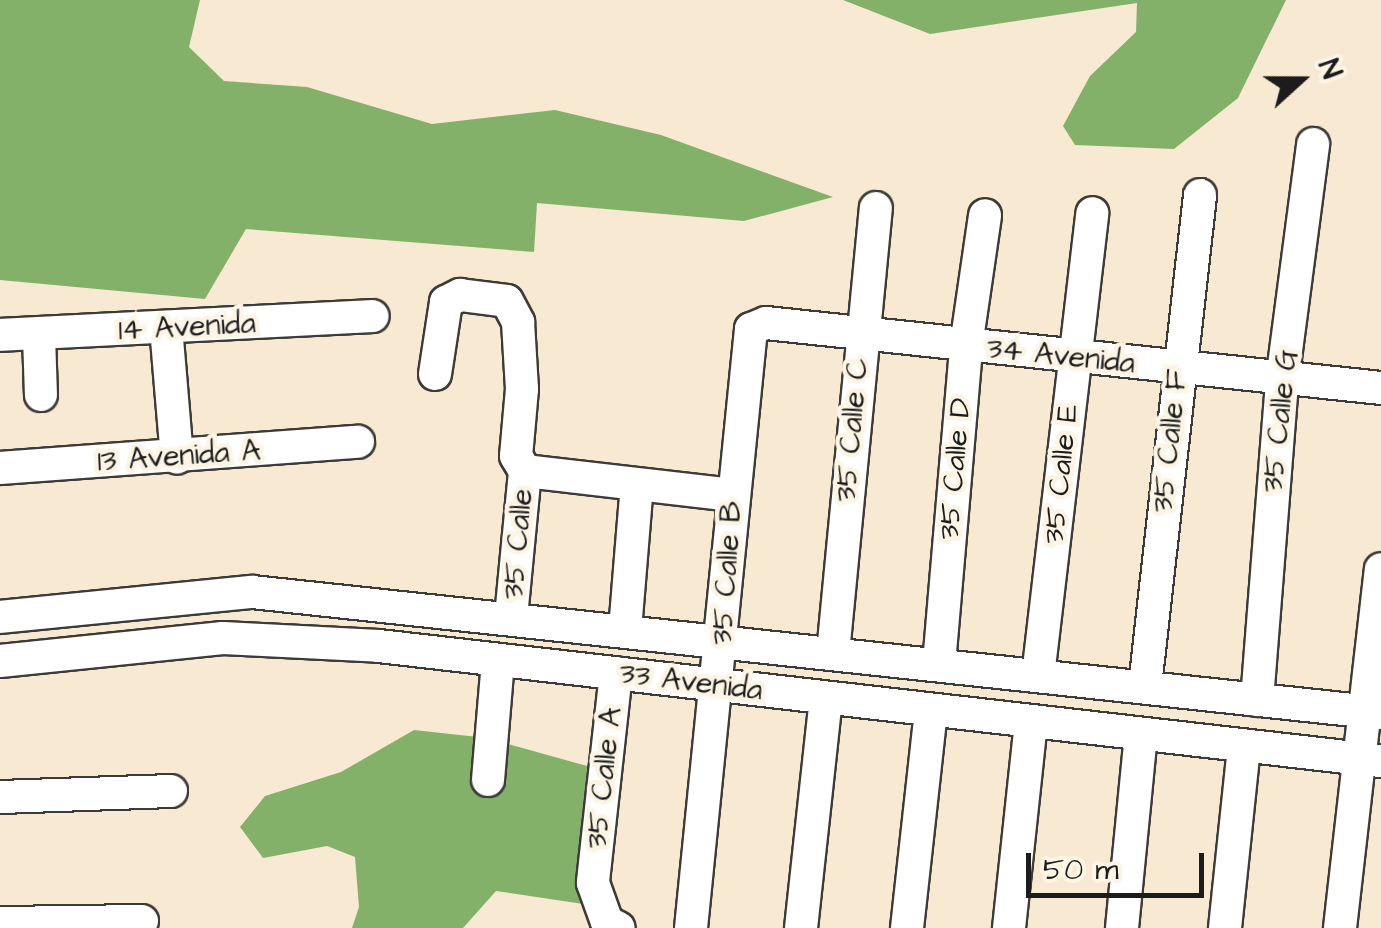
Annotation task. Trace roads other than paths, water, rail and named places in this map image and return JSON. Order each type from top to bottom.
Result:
[{"type":"street","name":"35 Calle G","points":[[1257,700],[1282,381],[1314,144]]},
{"type":"street","name":"35 Calle F","points":[[1144,686],[1177,368],[1200,195]]},
{"type":"street","name":"35 Calle C","points":[[834,653],[859,336],[876,208]]},
{"type":"street","name":"35 Calle E","points":[[1038,676],[1092,212]]},
{"type":"street","name":"35 Calle D","points":[[939,664],[966,346],[985,215]]},
{"type":"street","name":"35 Calle","points":[[435,374],[446,302],[460,296],[513,306],[522,389],[516,456],[525,471],[511,618]]},
{"type":"street","name":"14 Avenida","points":[[0,334],[39,336],[374,316]]},
{"type":"street","name":"34 Avenida","points":[[746,337],[766,323],[1282,381],[1381,388]]},
{"type":"street","points":[[166,327],[176,458]]},
{"type":"street","points":[[39,336],[41,395]]},
{"type":"street","name":"35 Calle B","points":[[691,928],[724,640],[746,337]]},
{"type":"street","name":"13 Avenida A","points":[[0,468],[358,442]]},
{"type":"street","points":[[525,471],[732,494]]},
{"type":"street","points":[[625,630],[638,485]]},
{"type":"street","points":[[1340,928],[1370,760],[1381,569]]},
{"type":"street","name":"33 Avenida","points":[[0,618],[252,592],[1373,713]]},
{"type":"street","name":"33 Avenida","points":[[0,661],[223,638],[498,660],[1370,760]]},
{"type":"street","points":[[488,780],[498,660]]},
{"type":"street","name":"35 Calle A","points":[[616,674],[593,882],[607,922],[618,928]]},
{"type":"street","points":[[800,928],[826,698]]},
{"type":"street","points":[[907,928],[931,710]]},
{"type":"street","points":[[1009,928],[1031,721]]},
{"type":"street","points":[[1122,928],[1141,734]]},
{"type":"street","points":[[1225,928],[1244,746]]},
{"type":"street","points":[[0,797],[171,791]]},
{"type":"street","points":[[0,923],[142,921]]}]
